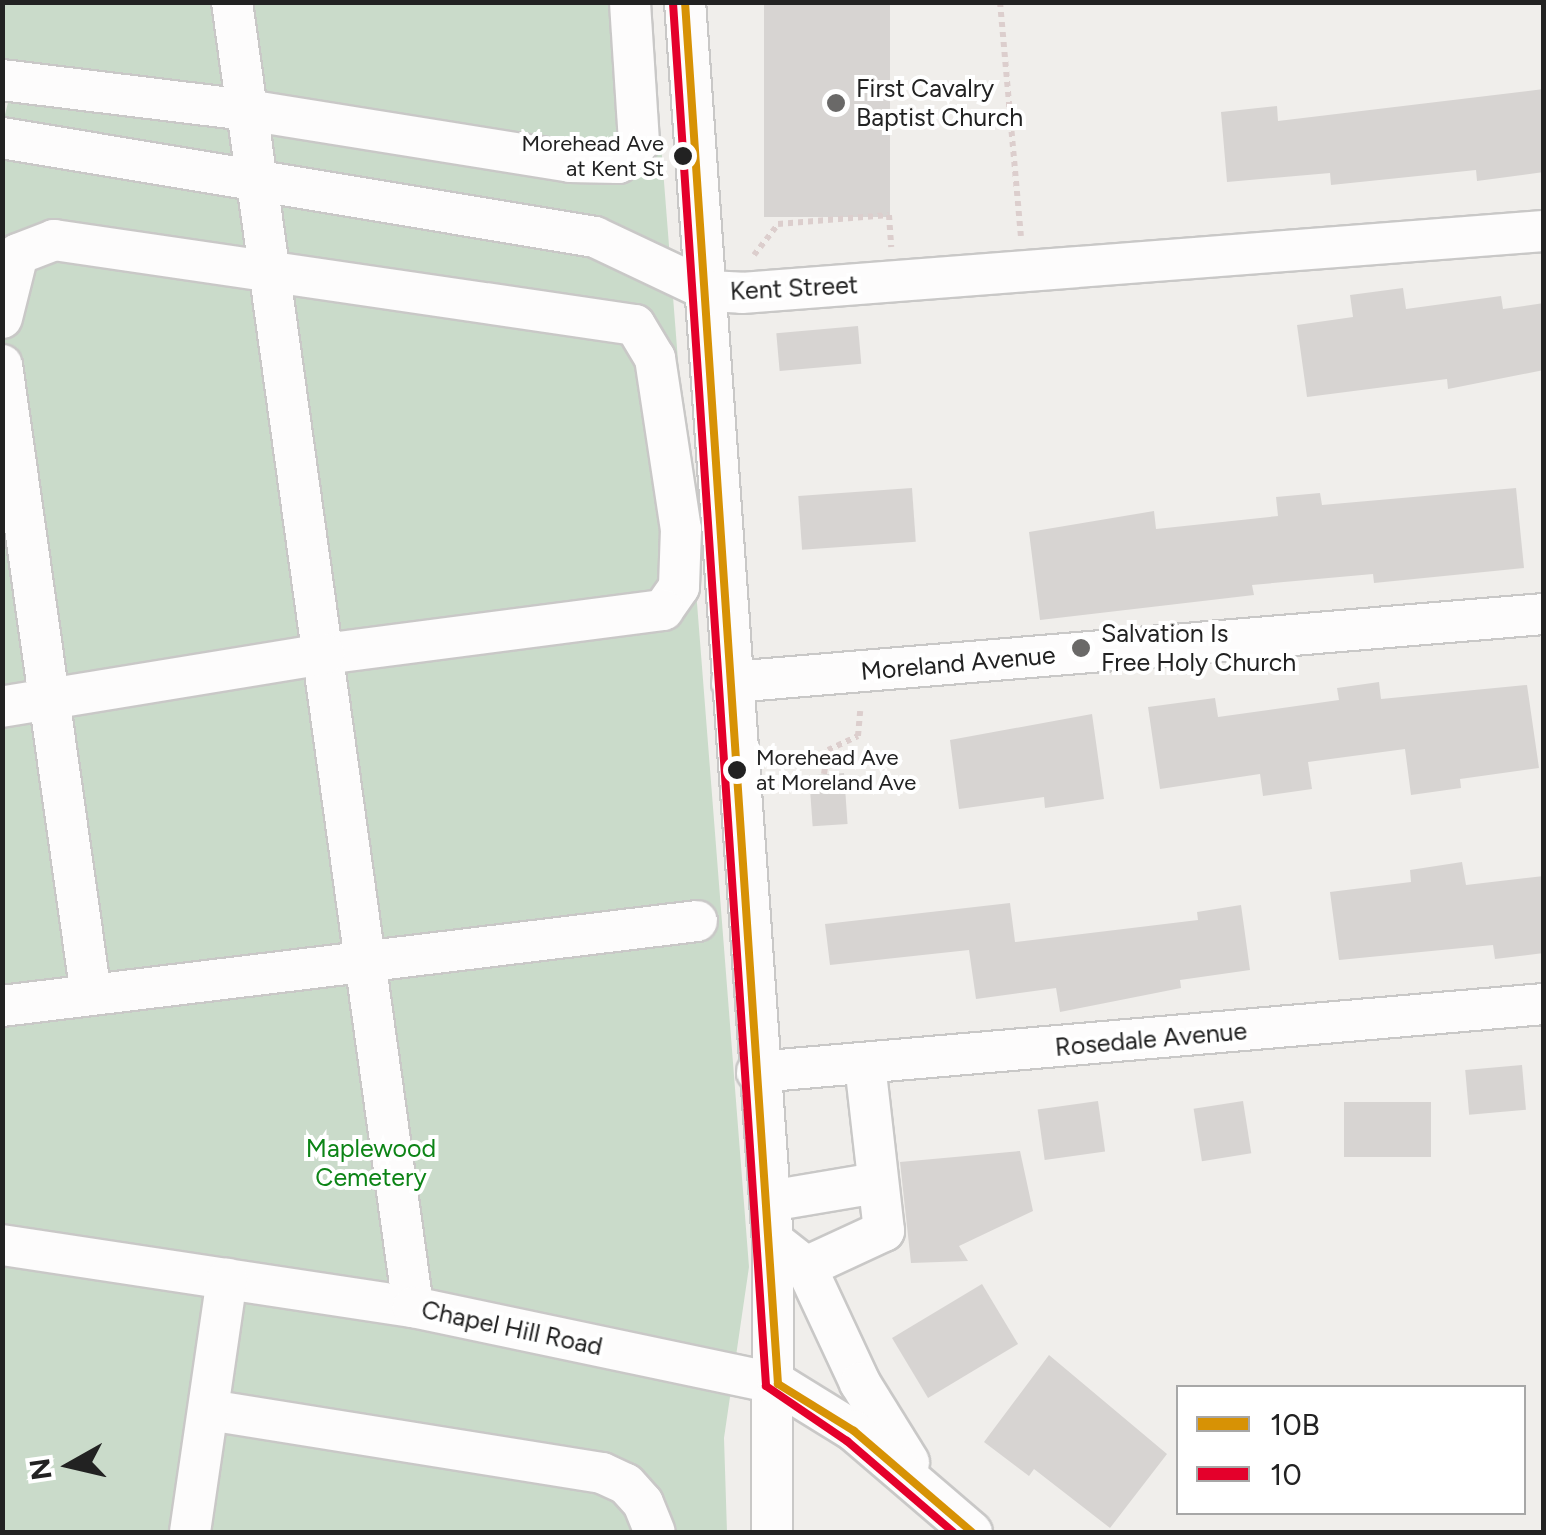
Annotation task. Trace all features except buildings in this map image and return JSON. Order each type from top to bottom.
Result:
[{"type":"street","points":[[232,2],[257,180],[264,269],[324,654],[413,1308]]},
{"type":"street","points":[[2,80],[247,110],[570,162],[618,163],[639,142],[630,2]]},
{"type":"street","points":[[685,2],[709,291],[758,1072],[774,1241],[778,1384],[772,1532]]},
{"type":"street","name":"Kent Street","points":[[2,138],[595,237],[709,291],[982,277],[1544,230]]},
{"type":"street","points":[[2,318],[18,254],[54,240],[635,325],[658,377],[680,529],[678,587],[663,610],[324,654],[2,706]]},
{"type":"street","points":[[2,365],[92,995]]},
{"type":"street","name":"Moreland Avenue","points":[[732,682],[1544,614]]},
{"type":"street","points":[[2,1006],[697,920]]},
{"type":"street","name":"Rosedale Avenue","points":[[758,1072],[1544,1004]]},
{"type":"street","points":[[806,1266],[884,1231],[866,1064]]},
{"type":"street","points":[[770,1201],[876,1183]]},
{"type":"street","points":[[774,1241],[806,1266],[869,1400],[935,1503]]},
{"type":"street","name":"Chapel Hill Road","points":[[2,1245],[413,1308],[778,1384],[854,1431],[972,1532]]},
{"type":"street","points":[[190,1532],[227,1278]]},
{"type":"street","points":[[209,1410],[602,1473],[626,1484],[643,1503],[654,1532]]},
{"type":"path","points":[[892,2],[930,2]]},
{"type":"path","points":[[1000,2],[1022,242]]},
{"type":"path","points":[[748,263],[778,224],[838,215],[889,215],[892,253]]},
{"type":"path","points":[[824,774],[828,750],[858,736],[860,711]]},
{"type":"green space","name":"Maplewood Cemetery","points":[[3,3],[650,3],[749,1267],[724,1438],[727,1532],[3,1532],[2,127],[12,86],[3,84]]},
{"type":"transit line","name":"10B","points":[[685,2],[778,1384],[854,1431],[972,1532]]},
{"type":"transit line","name":"10","points":[[673,3],[766,1386],[847,1441],[953,1532]]},
{"type":"place","name":"First Cavalry Baptist Church","points":[[836,103]]},
{"type":"place","name":"Morehead Ave at Kent St","points":[[683,156]]},
{"type":"place","name":"Salvation Is Free Holy Church","points":[[1081,648]]},
{"type":"place","name":"Morehead Ave at Moreland Ave","points":[[737,770]]}]
